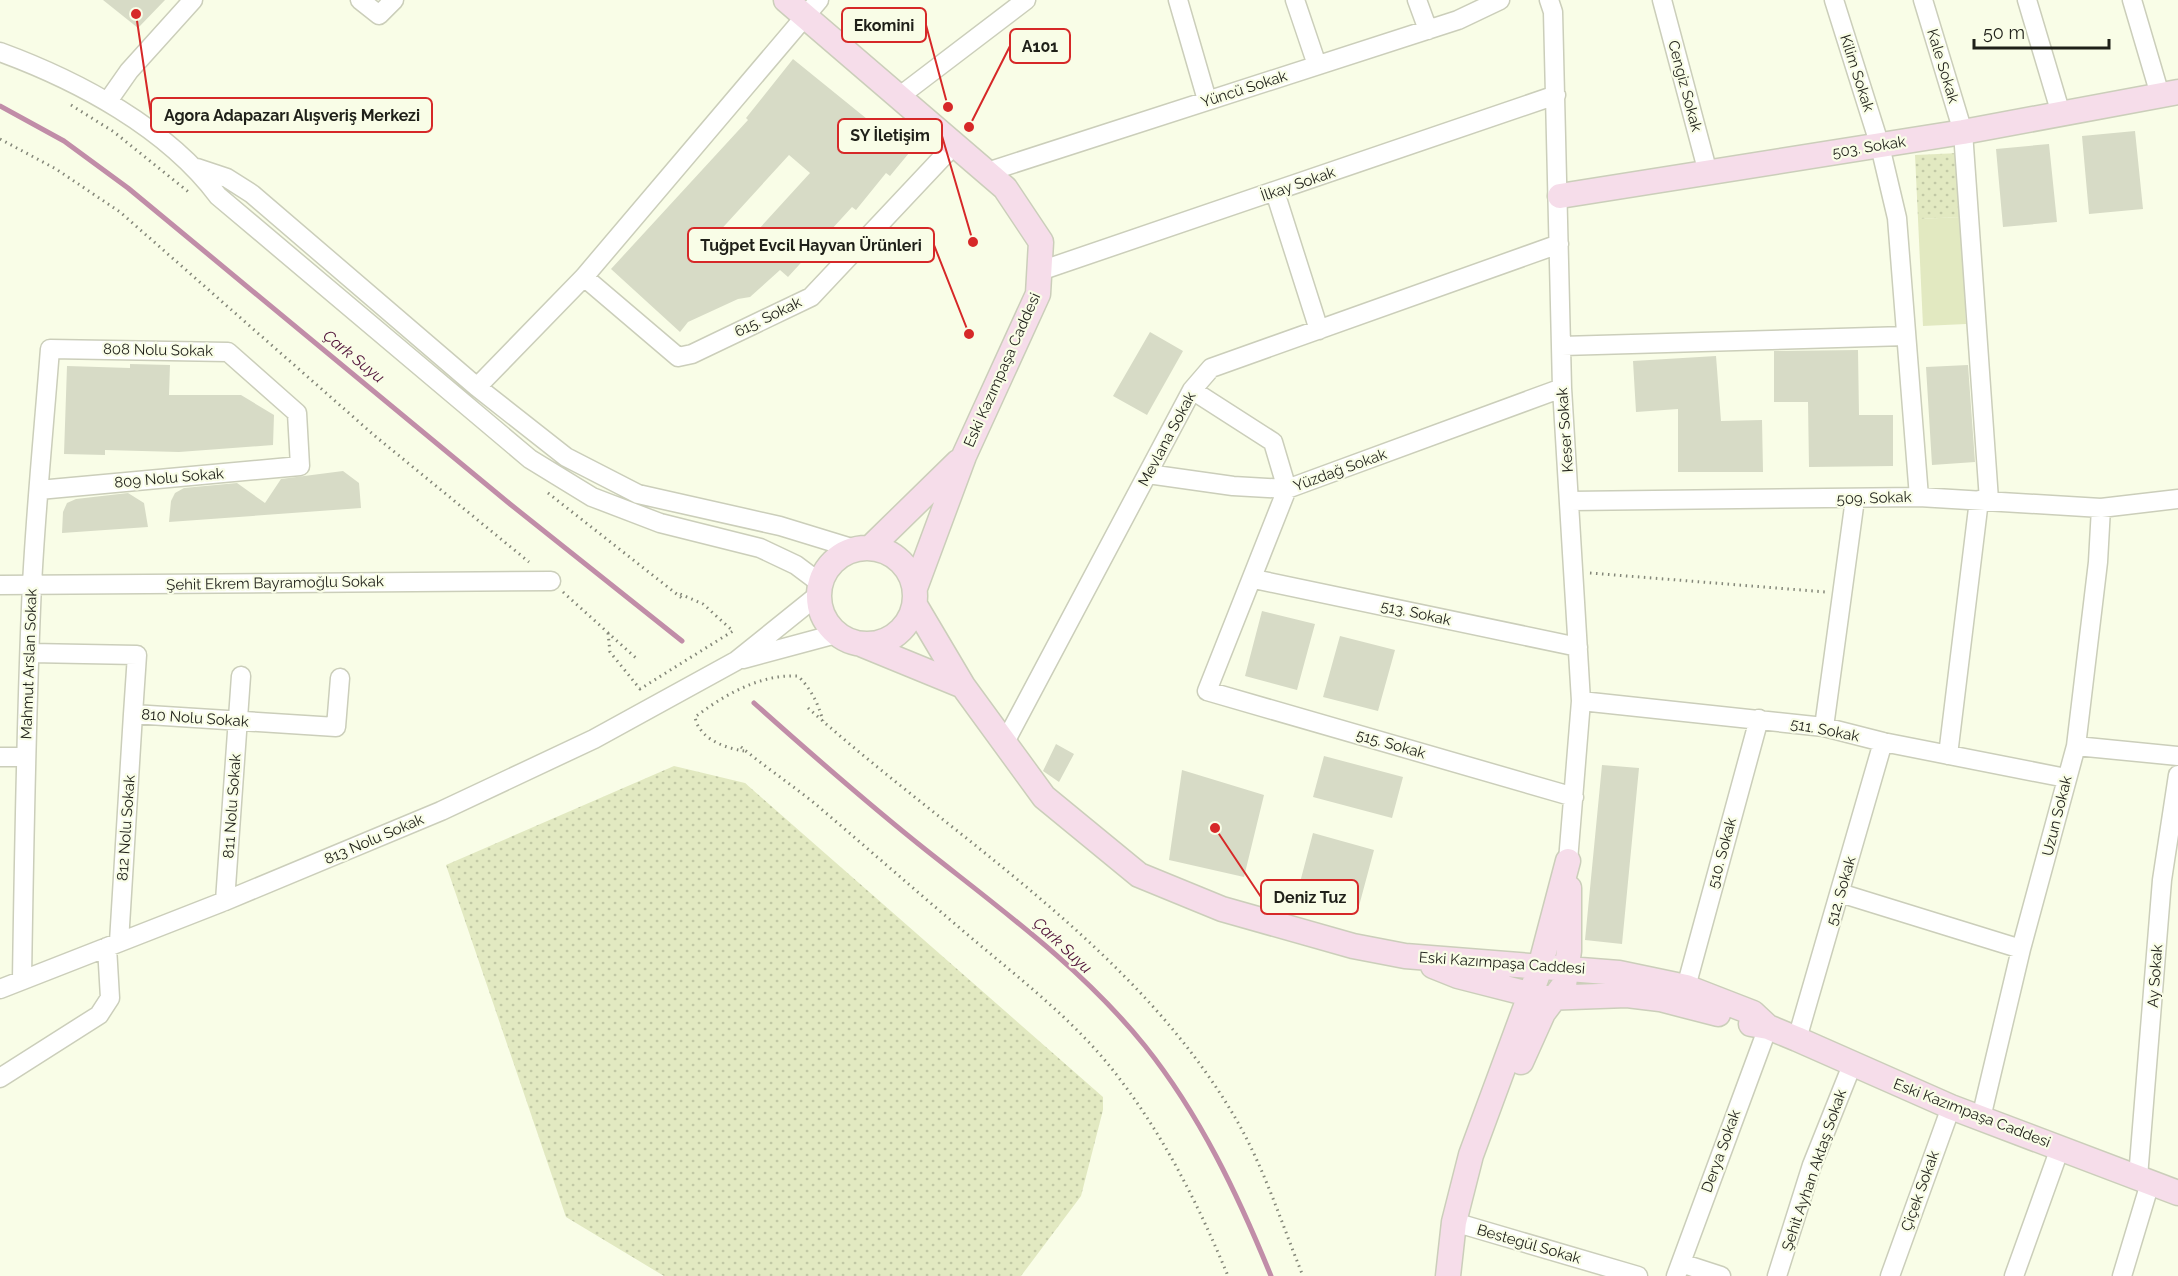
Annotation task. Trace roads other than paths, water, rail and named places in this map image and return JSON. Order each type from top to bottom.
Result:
[{"type":"street","points":[[108,101],[129,71],[193,0]]},
{"type":"street","points":[[360,0],[379,15],[394,0]]},
{"type":"street","name":"Eski Kazımpaşa Caddesi","points":[[786,0],[812,8],[900,96],[1005,188],[1041,242],[1038,294],[964,456],[915,597],[963,686],[1044,797],[1139,875],[1222,909],[1353,946],[1405,956],[1619,973],[1686,987],[1753,1013],[1768,1027]]},
{"type":"street","points":[[900,96],[1026,0]]},
{"type":"street","points":[[1178,0],[1208,100]]},
{"type":"street","points":[[1296,0],[1317,65]]},
{"type":"street","points":[[1417,0],[1428,30]]},
{"type":"street","name":"Yüncü Sokak","points":[[987,172],[1458,20],[1500,0]]},
{"type":"street","name":"Keser Sokak","points":[[1549,0],[1553,12],[1560,196],[1562,388],[1581,701],[1568,861]]},
{"type":"street","name":"Cengiz Sokak","points":[[1662,0],[1708,173]]},
{"type":"street","name":"Kilim Sokak","points":[[1834,0],[1880,146],[1897,218],[1918,497]]},
{"type":"street","name":"Kale Sokak","points":[[1923,0],[1963,132],[1984,500]]},
{"type":"street","points":[[2027,0],[2061,114]]},
{"type":"street","points":[[2132,0],[2169,93]]},
{"type":"street","points":[[477,387],[584,277],[812,8]]},
{"type":"street","points":[[0,52],[108,101],[197,168],[218,196],[530,459],[592,497],[660,523],[760,548],[796,565],[819,589]]},
{"type":"street","name":"503. Sokak","points":[[1560,196],[1963,132],[2169,93]]},
{"type":"street","name":"İlkay Sokak","points":[[1040,271],[1556,95]]},
{"type":"street","name":"615. Sokak","points":[[584,277],[678,357],[692,354],[811,297],[955,144]]},
{"type":"street","points":[[197,168],[227,178],[252,194],[477,387],[566,457],[638,494],[886,552],[900,560],[910,573],[915,597],[902,630],[891,639],[863,645]]},
{"type":"street","points":[[1275,192],[1319,330]]},
{"type":"street","name":"Mevlana Sokak","points":[[1004,744],[1192,390],[1211,368],[1559,244]]},
{"type":"street","points":[[1562,346],[1906,336]]},
{"type":"street","name":"808 Nolu Sokak","points":[[50,349],[228,352],[297,413],[300,466]]},
{"type":"street","name":"Mahmut Arslan Sokak","points":[[22,980],[25,757],[32,585],[50,349]]},
{"type":"street","name":"Yüzdağ Sokak","points":[[1208,691],[1254,579],[1287,489],[1562,388]]},
{"type":"street","points":[[1148,474],[1233,486],[1287,489],[1273,442],[1192,390]]},
{"type":"street","name":"Eski Kazımpaşa Caddesi","points":[[862,548],[964,456]]},
{"type":"street","name":"809 Nolu Sokak","points":[[39,490],[300,466]]},
{"type":"street","name":"509. Sokak","points":[[1570,501],[1918,497],[2101,508],[2178,499]]},
{"type":"street","points":[[1824,727],[1855,499]]},
{"type":"street","points":[[1948,755],[1984,500]]},
{"type":"street","name":"Uzun Sokak","points":[[1981,1118],[2021,949],[2076,746],[2098,562],[2101,508]]},
{"type":"street","points":[[862,548],[839,556],[827,568],[819,589],[820,609],[826,623],[836,634],[849,642],[863,645],[963,686]]},
{"type":"street","name":"513. Sokak","points":[[1254,579],[1578,647]]},
{"type":"street","name":"Şehit Ekrem Bayramoğlu Sokak","points":[[0,585],[551,581]]},
{"type":"street","points":[[736,661],[819,589]]},
{"type":"street","points":[[736,661],[836,634]]},
{"type":"street","name":"810 Nolu Sokak","points":[[31,653],[137,655],[133,714],[336,727],[340,678]]},
{"type":"street","name":"813 Nolu Sokak","points":[[0,989],[225,901],[441,811],[594,739],[736,661]]},
{"type":"street","name":"811 Nolu Sokak","points":[[225,901],[241,676]]},
{"type":"street","name":"515. Sokak","points":[[1208,691],[1574,797]]},
{"type":"street","name":"511. Sokak","points":[[1581,701],[1824,727],[1883,742],[2066,778]]},
{"type":"street","name":"812 Nolu Sokak","points":[[0,1078],[99,1015],[110,998],[133,714]]},
{"type":"street","name":"510. Sokak","points":[[1686,987],[1759,719]]},
{"type":"street","name":"512. Sokak","points":[[1797,1039],[1883,742]]},
{"type":"street","points":[[2076,746],[2178,756]]},
{"type":"street","points":[[0,757],[25,757]]},
{"type":"street","name":"Ay Sokak","points":[[2122,1276],[2144,1180],[2162,880],[2178,775]]},
{"type":"street","points":[[1448,1276],[1454,1222],[1463,1196],[1472,1155],[1540,965],[1568,861]]},
{"type":"street","points":[[1463,1196],[1484,1156],[1543,1013],[1557,998],[1564,986],[1568,968],[1570,918],[1568,861]]},
{"type":"street","points":[[1840,893],[2021,949]]},
{"type":"street","name":"Eski Kazımpaşa Caddesi","points":[[1405,956],[1458,976],[1530,994],[1557,998],[1627,995],[1659,999],[1745,1023],[1768,1027],[1951,1107],[2178,1193]]},
{"type":"street","name":"Derya Sokak","points":[[1678,1270],[1768,1027]]},
{"type":"street","name":"Şehit Ayhan Aktaş Sokak","points":[[1777,1276],[1812,1165],[1852,1065]]},
{"type":"street","name":"Çiçek Sokak","points":[[1890,1276],[1951,1107]]},
{"type":"street","points":[[2014,1276],[2060,1148]]},
{"type":"street","name":"Bestegül Sokak","points":[[1454,1222],[1638,1276]]},
{"type":"street","points":[[1678,1270],[1721,1276]]},
{"type":"waterway","name":"Çark Suyu","points":[[0,106],[64,141],[128,188],[510,504],[682,641]]},
{"type":"waterway","name":"Çark Suyu","points":[[754,703],[882,814],[1069,966],[1121,1018],[1165,1072],[1200,1128],[1231,1186],[1271,1276]]},
{"type":"place","name":"Agora Adapazarı Alışveriş Merkezi","points":[[136,14]]},
{"type":"place","name":"Ekomini","points":[[948,107]]},
{"type":"place","name":"A101","points":[[969,127]]},
{"type":"place","name":"SY İletişim","points":[[973,242]]},
{"type":"place","name":"Tuğpet Evcil Hayvan Ürünleri","points":[[969,334]]},
{"type":"place","name":"Deniz Tuz","points":[[1215,828]]}]
